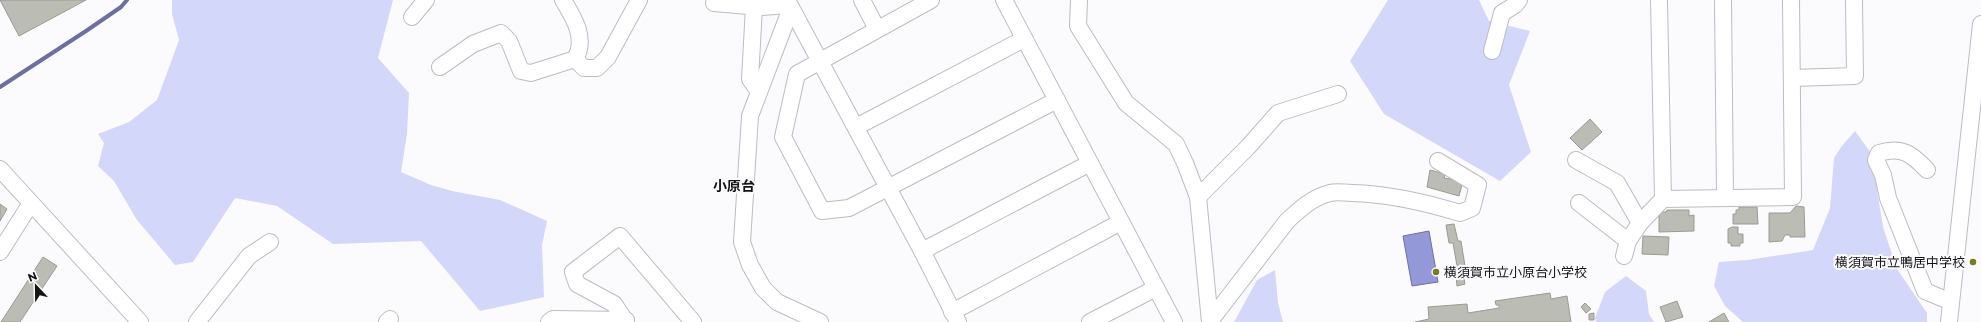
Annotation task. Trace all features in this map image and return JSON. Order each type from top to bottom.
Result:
[{"type":"street","points":[[412,17],[426,0]]},
{"type":"street","points":[[440,67],[473,44],[501,33],[509,41],[521,71],[531,73],[575,59],[581,50],[580,34],[574,18],[563,0]]},
{"type":"street","points":[[575,59],[584,68],[597,68],[608,57],[639,0]]},
{"type":"street","points":[[862,0],[877,28]]},
{"type":"street","points":[[930,0],[877,28],[797,74],[783,136],[822,211],[849,208],[1057,100]]},
{"type":"street","points":[[1004,0],[1174,322]]},
{"type":"street","points":[[1078,0],[1078,26],[1126,103],[1176,144],[1198,197],[1210,321]]},
{"type":"street","points":[[1492,51],[1502,13],[1515,5],[1519,0]]},
{"type":"street","points":[[1659,0],[1663,199]]},
{"type":"street","points":[[1723,0],[1725,197]]},
{"type":"street","points":[[1579,203],[1626,248],[1640,223],[1663,199],[1793,197],[1791,0]]},
{"type":"street","points":[[1792,78],[1854,76],[1854,0]]},
{"type":"street","points":[[714,3],[754,7],[789,4]]},
{"type":"street","points":[[789,4],[922,251],[955,317],[1121,222]]},
{"type":"street","points":[[789,4],[750,116],[742,242],[750,265],[763,288],[777,302],[820,322]]},
{"type":"street","points":[[754,7],[750,79],[759,92]]},
{"type":"street","points":[[1949,322],[1981,24]]},
{"type":"street","points":[[856,127],[1024,39]]},
{"type":"street","points":[[1198,197],[1248,147],[1278,113],[1338,94]]},
{"type":"street","points":[[1927,170],[1914,156],[1900,150],[1889,150],[1879,153],[1876,160],[1883,175],[1888,198],[1925,291],[1951,302]]},
{"type":"street","points":[[1576,160],[1617,183],[1640,223]]},
{"type":"street","points":[[1210,321],[1287,221],[1302,206],[1320,197],[1332,193],[1366,193],[1414,199],[1460,213],[1472,208],[1478,185],[1438,161]]},
{"type":"street","points":[[922,251],[1090,163]]},
{"type":"street","points":[[0,168],[140,322]]},
{"type":"street","points":[[0,252],[32,203]]},
{"type":"street","points":[[626,321],[614,304],[577,284],[573,272],[620,236],[693,322]]},
{"type":"street","points":[[197,322],[249,256],[270,242]]},
{"type":"street","points":[[1090,322],[1156,288]]},
{"type":"street","points":[[549,322],[553,319],[626,321]]},
{"type":"shaded area","points":[[172,0],[393,0],[378,58],[409,93],[407,134],[401,172],[431,185],[452,191],[500,200],[547,221],[542,245],[544,297],[480,311],[421,241],[333,244],[277,206],[235,198],[193,262],[175,265],[137,220],[114,181],[98,166],[104,143],[98,134],[129,122],[157,100],[179,40],[172,14]]},
{"type":"shaded area","points":[[1388,0],[1479,0],[1489,21],[1530,31],[1509,85],[1531,152],[1500,181],[1384,114],[1350,61]]},
{"type":"shaded area","points":[[1855,131],[1871,153],[1883,227],[1897,269],[1927,313],[1927,322],[1743,322],[1725,306],[1714,286],[1719,262],[1748,260],[1813,250],[1830,208],[1834,158],[1841,147]]},
{"type":"shaded area","points":[[1275,270],[1278,303],[1283,322],[1234,322],[1257,280]]},
{"type":"shaded area","points":[[1626,276],[1646,291],[1649,314],[1654,322],[1596,322],[1595,318],[1605,292]]},
{"type":"water","points":[[1429,231],[1438,282],[1412,286],[1403,236]]},
{"type":"building","points":[[0,0],[86,0],[19,36]]},
{"type":"building","points":[[1590,119],[1602,132],[1582,150],[1570,138]]},
{"type":"building","points":[[1430,170],[1445,174],[1444,178],[1463,181],[1459,196],[1427,187]]},
{"type":"building","points":[[0,204],[7,209],[0,221]]},
{"type":"building","points":[[1796,206],[1804,207],[1805,237],[1790,237],[1790,235],[1785,235],[1782,241],[1769,242],[1769,213],[1790,213]]},
{"type":"building","points":[[1739,207],[1757,207],[1758,224],[1733,224],[1733,214],[1736,214],[1736,210],[1739,210]]},
{"type":"building","points":[[1667,210],[1689,210],[1689,216],[1694,215],[1694,231],[1659,232],[1659,212],[1666,212]]},
{"type":"building","points":[[1454,224],[1458,241],[1461,241],[1465,266],[1462,266],[1465,284],[1457,286],[1455,268],[1457,266],[1453,243],[1449,243],[1446,225]]},
{"type":"building","points":[[1738,227],[1738,234],[1743,234],[1743,243],[1740,243],[1740,246],[1731,246],[1731,243],[1728,243],[1728,229]]},
{"type":"building","points":[[1643,236],[1669,237],[1668,255],[1642,254]]},
{"type":"building","points":[[43,257],[57,266],[20,322],[1,322]]},
{"type":"building","points":[[1550,293],[1551,299],[1567,296],[1571,322],[1415,322],[1429,319],[1428,307],[1467,304],[1468,313],[1499,308],[1499,305],[1496,305],[1495,301]]},
{"type":"building","points":[[1677,301],[1683,317],[1666,322],[1660,307]]},
{"type":"building","points":[[1585,303],[1591,309],[1586,313],[1581,307]]},
{"type":"building","points":[[1594,313],[1594,320],[1589,320],[1589,314]]},
{"type":"building","points":[[1724,313],[1729,322],[1709,322]]},
{"type":"waterway","points":[[0,87],[86,31],[121,7],[127,0]]},
{"type":"place","name":"横須賀市立鴨居中学校","points":[[1973,262]]},
{"type":"place","name":"横須賀市立小原台小学校","points":[[1436,272]]},
{"type":"district","name":"小原台","points":[[734,186]]}]
